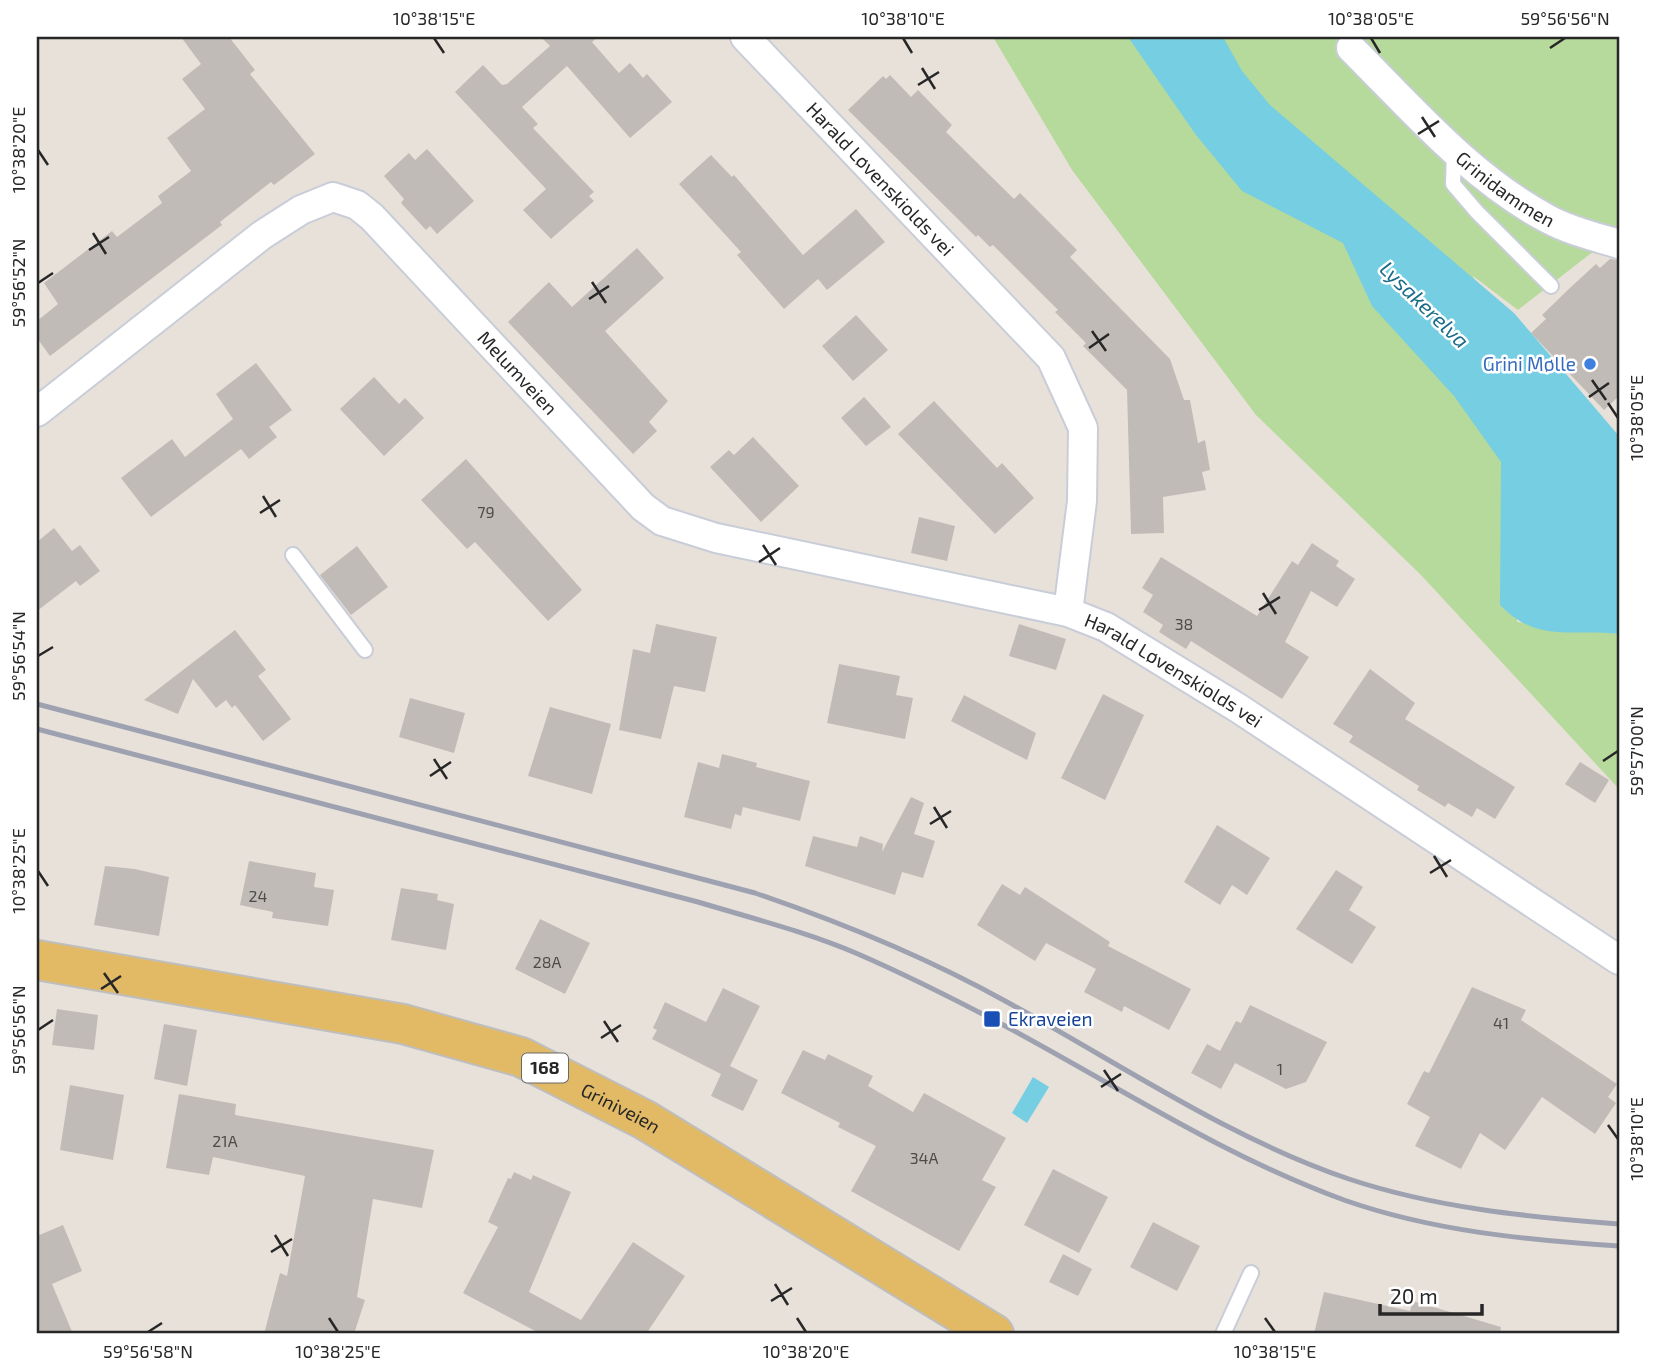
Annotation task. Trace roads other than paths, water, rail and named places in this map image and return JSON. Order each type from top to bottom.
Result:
[{"type":"main road","name":"Griniveien","points":[[37,960],[403,1024],[521,1057],[645,1120],[994,1334]]},
{"type":"street","name":"Harald Løvenskiolds vei","points":[[744,37],[1051,358],[1083,428],[1082,501],[1068,612],[1106,627],[1256,720],[1619,960]]},
{"type":"street","name":"Grinidammen","points":[[1351,48],[1454,151],[1504,192],[1551,221],[1619,244]]},
{"type":"street","name":"Melumveien","points":[[37,412],[262,235],[320,201],[333,198],[346,200],[372,217],[624,487],[662,521],[716,538],[1068,612]]},
{"type":"lane","points":[[1454,151],[1453,184],[1476,212],[1551,286]]},
{"type":"lane","points":[[293,555],[365,650]]},
{"type":"lane","points":[[1223,1334],[1251,1273]]},
{"type":"water","name":"Lysakerelva","points":[[1128,37],[1223,37],[1242,71],[1270,105],[1514,313],[1619,436],[1619,634],[1542,630],[1514,617],[1500,605],[1501,462],[1454,396],[1372,306],[1343,243],[1242,191],[1196,135]]},
{"type":"water","points":[[1033,1077],[1049,1087],[1027,1123],[1012,1113]]},
{"type":"railway","points":[[37,704],[755,893],[820,916],[946,970],[1217,1121],[1304,1162],[1382,1189],[1449,1204],[1619,1224]]},
{"type":"railway","points":[[37,729],[698,902],[799,932],[839,946],[926,985],[1209,1139],[1298,1182],[1344,1200],[1377,1211],[1445,1227],[1549,1241],[1619,1246]]},
{"type":"place","name":"Grini Mølle","points":[[1590,364]]},
{"type":"place","name":"Ekraveien","points":[[992,1019]]}]
